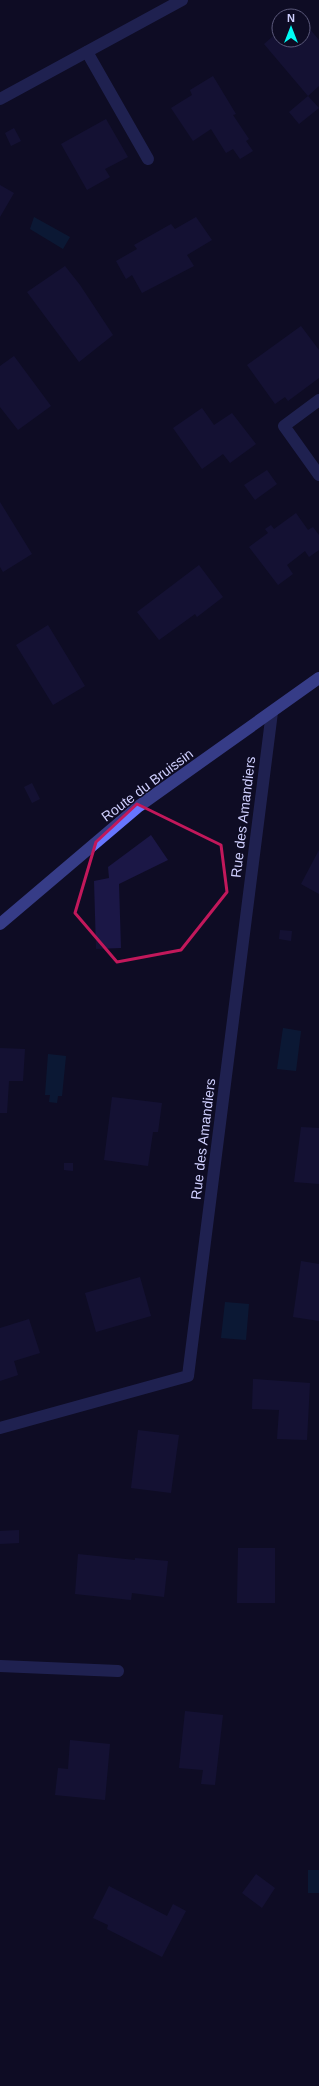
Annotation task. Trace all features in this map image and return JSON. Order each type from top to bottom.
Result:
[{"type":"street","points":[[0,99],[182,0]]},
{"type":"street","points":[[87,52],[148,159]]},
{"type":"street","points":[[319,400],[284,426],[319,475]]},
{"type":"street","name":"Route du Bruissin","points":[[0,924],[140,806],[319,678]]},
{"type":"street","name":"Rue des Amandiers","points":[[0,1428],[188,1376],[272,712]]},
{"type":"street","points":[[0,1666],[118,1671]]},
{"type":"highlighted area","points":[[137,804],[221,845],[227,892],[181,950],[117,962],[75,913],[96,842]]},
{"type":"water","points":[[34,217],[70,237],[63,249],[30,229]]},
{"type":"water","points":[[283,1028],[301,1031],[296,1071],[277,1069]]},
{"type":"water","points":[[48,1054],[66,1056],[62,1096],[58,1096],[57,1103],[49,1102],[50,1095],[45,1095]]},
{"type":"water","points":[[225,1302],[249,1304],[246,1340],[221,1338]]},
{"type":"water","points":[[308,1870],[319,1870],[319,1893],[308,1893]]},
{"type":"building","points":[[311,30],[319,40],[319,86],[308,96],[264,44],[271,38],[271,48],[311,48]]},
{"type":"building","points":[[213,76],[236,114],[233,115],[249,139],[246,141],[253,151],[240,159],[233,149],[226,153],[211,129],[193,141],[171,108],[192,95],[190,90]]},
{"type":"building","points":[[308,96],[319,108],[299,124],[289,112]]},
{"type":"building","points":[[106,119],[128,157],[105,169],[110,177],[87,190],[61,144]]},
{"type":"building","points":[[14,128],[21,141],[11,146],[5,133]]},
{"type":"building","points":[[0,185],[14,193],[0,217]]},
{"type":"building","points":[[196,217],[212,240],[187,255],[194,266],[142,293],[132,275],[126,279],[116,261],[137,249],[134,245],[171,224],[175,229]]},
{"type":"building","points":[[65,266],[80,285],[113,335],[79,362],[27,292]]},
{"type":"building","points":[[301,326],[319,350],[319,378],[288,401],[285,397],[275,404],[247,365]]},
{"type":"building","points":[[14,356],[51,406],[18,430],[0,407],[0,366]]},
{"type":"building","points":[[202,408],[214,425],[232,413],[256,444],[230,463],[223,454],[202,469],[173,428]]},
{"type":"building","points":[[267,470],[277,484],[255,500],[244,485]]},
{"type":"building","points":[[0,502],[32,554],[3,572],[0,567]]},
{"type":"building","points":[[296,513],[308,530],[313,527],[319,535],[319,550],[309,557],[305,551],[287,565],[293,574],[278,585],[249,547],[268,533],[265,529],[271,525],[274,529]]},
{"type":"building","points":[[199,565],[223,597],[197,617],[195,614],[159,640],[137,612]]},
{"type":"building","points":[[48,625],[85,686],[53,705],[16,645]]},
{"type":"building","points":[[32,783],[40,799],[32,803],[24,787]]},
{"type":"building","points":[[151,835],[168,860],[119,884],[121,948],[96,949],[94,881],[109,878],[108,867]]},
{"type":"building","points":[[319,850],[319,894],[301,884]]},
{"type":"building","points":[[280,930],[292,931],[291,941],[279,939]]},
{"type":"building","points":[[0,1048],[25,1049],[23,1081],[9,1081],[7,1113],[0,1113]]},
{"type":"building","points":[[112,1097],[162,1103],[158,1132],[153,1132],[148,1166],[104,1160]]},
{"type":"building","points":[[301,1127],[319,1128],[319,1184],[294,1182]]},
{"type":"building","points":[[64,1163],[73,1163],[73,1171],[64,1170]]},
{"type":"building","points":[[301,1261],[319,1264],[319,1321],[293,1317]]},
{"type":"building","points":[[140,1277],[151,1316],[96,1332],[85,1293]]},
{"type":"building","points":[[29,1319],[40,1353],[14,1361],[18,1375],[0,1381],[0,1328]]},
{"type":"building","points":[[253,1379],[310,1383],[307,1440],[277,1439],[279,1410],[252,1409]]},
{"type":"building","points":[[138,1430],[179,1435],[171,1493],[131,1488]]},
{"type":"building","points":[[19,1530],[19,1543],[0,1544],[0,1531]]},
{"type":"building","points":[[238,1548],[275,1548],[275,1603],[237,1603]]},
{"type":"building","points":[[78,1554],[135,1560],[135,1558],[168,1561],[164,1597],[132,1593],[131,1600],[75,1594]]},
{"type":"building","points":[[185,1711],[223,1715],[215,1785],[201,1784],[203,1770],[179,1768]]},
{"type":"building","points":[[70,1740],[110,1744],[105,1800],[55,1795],[58,1768],[68,1769]]},
{"type":"building","points":[[256,1874],[275,1888],[262,1908],[242,1893]]},
{"type":"building","points":[[109,1886],[167,1916],[173,1904],[186,1911],[162,1957],[107,1929],[108,1925],[93,1918]]}]
